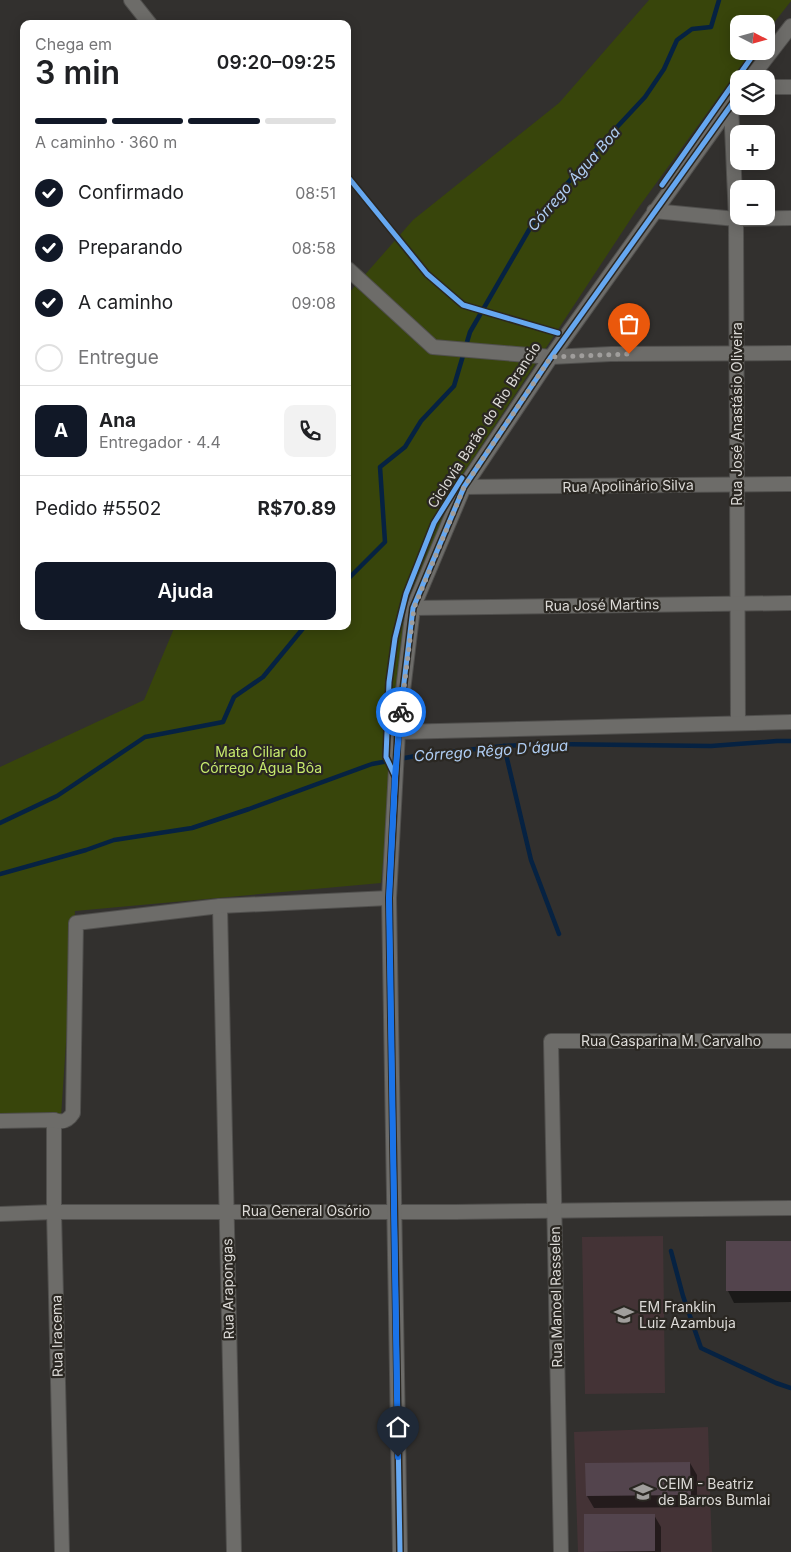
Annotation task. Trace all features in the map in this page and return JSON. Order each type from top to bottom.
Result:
[{"type":"street","points":[[131,0],[147,20]]},
{"type":"street","points":[[757,70],[791,26]]},
{"type":"street","points":[[775,87],[791,87]]},
{"type":"street","points":[[400,1552],[389,898],[398,732],[414,608],[464,487],[551,357],[730,106]]},
{"type":"street","name":"Rua José Anastásio Oliveira","points":[[735,115],[736,180]]},
{"type":"street","points":[[654,211],[730,218]]},
{"type":"street","points":[[775,218],[791,218]]},
{"type":"street","name":"Rua José Anastásio Oliveira","points":[[736,225],[738,724]]},
{"type":"street","points":[[351,272],[433,347],[551,357],[611,354],[791,353]]},
{"type":"street","name":"Rua Apolinário Silva","points":[[464,487],[791,484]]},
{"type":"street","name":"Rua José Martins","points":[[414,608],[791,603]]},
{"type":"street","points":[[398,732],[791,722]]},
{"type":"street","points":[[0,1121],[54,1120],[61,1122],[69,1119],[73,1113],[76,923],[222,906],[389,898]]},
{"type":"street","name":"Rua Arapongas","points":[[222,906],[226,1212],[234,1552]]},
{"type":"street","name":"Rua Gasparina M. Carvalho","points":[[551,1041],[791,1041]]},
{"type":"street","name":"Rua Manoel Rasselen","points":[[551,1041],[561,1552]]},
{"type":"street","name":"Rua Iracema","points":[[54,1120],[54,1212],[62,1552]]},
{"type":"street","name":"Rua General Osório","points":[[0,1214],[54,1212],[554,1211],[791,1208]]},
{"type":"shaded area","name":"EM Franklin Luiz Azambuja","points":[[663,1236],[665,1393],[585,1394],[582,1237]]},
{"type":"shaded area","name":"CEIM - Beatriz de Barros Bumlai","points":[[708,1427],[712,1552],[578,1552],[574,1432]]},
{"type":"green space","name":"Mata Ciliar do Córrego Água Bôa","points":[[649,0],[791,0],[775,21],[775,15],[730,15],[730,60],[745,60],[738,70],[730,70],[730,81],[636,211],[455,486],[407,609],[381,883],[75,911],[61,1116],[0,1114],[0,767],[144,700],[173,630],[351,630],[351,291],[413,220],[559,103]]},
{"type":"building","points":[[726,1241],[791,1241],[791,1291],[726,1291]]},
{"type":"building","points":[[690,1462],[691,1495],[586,1496],[585,1463]]},
{"type":"building","points":[[584,1514],[655,1514],[655,1551],[584,1552]]},
{"type":"waterway","name":"Córrego Água Boa","points":[[351,576],[385,542],[380,467],[405,447],[421,421],[454,386],[470,332],[533,223],[645,97],[664,69],[677,40],[692,29],[711,27],[719,0]]},
{"type":"waterway","name":"Córrego Água Boa","points":[[0,823],[57,796],[145,737],[223,722],[234,697],[263,677],[302,630]]},
{"type":"waterway","name":"Córrego Rêgo D'água","points":[[0,874],[86,850],[114,840],[192,828],[372,764],[421,755],[504,746],[552,744],[711,746],[791,741]]},
{"type":"waterway","points":[[504,746],[531,860],[559,934]]},
{"type":"waterway","points":[[671,1251],[683,1296],[701,1348],[776,1383],[791,1388]]},
{"type":"cycle path","points":[[662,185],[750,60]]},
{"type":"cycle path","name":"Ciclovia Barão do Rio Brancio","points":[[400,1552],[389,898],[398,732],[413,608],[464,487],[551,357],[730,107]]},
{"type":"cycle path","points":[[351,181],[427,274],[463,305],[558,333]]},
{"type":"cycle path","name":"Ciclovia Barão do Rio Brancio","points":[[395,776],[386,757],[389,682],[395,638],[406,594],[434,523],[462,478]]},
{"type":"way so far","points":[[401,712],[414,608],[464,487],[551,357],[629,354]]},
{"type":"place","name":"EM Franklin Luiz Azambuja","points":[[624,1315]]},
{"type":"place","name":"CEIM - Beatriz de Barros Bumlai","points":[[643,1492]]},
{"type":"route","points":[[398,1457],[389,898],[395,776],[401,712]]}]
